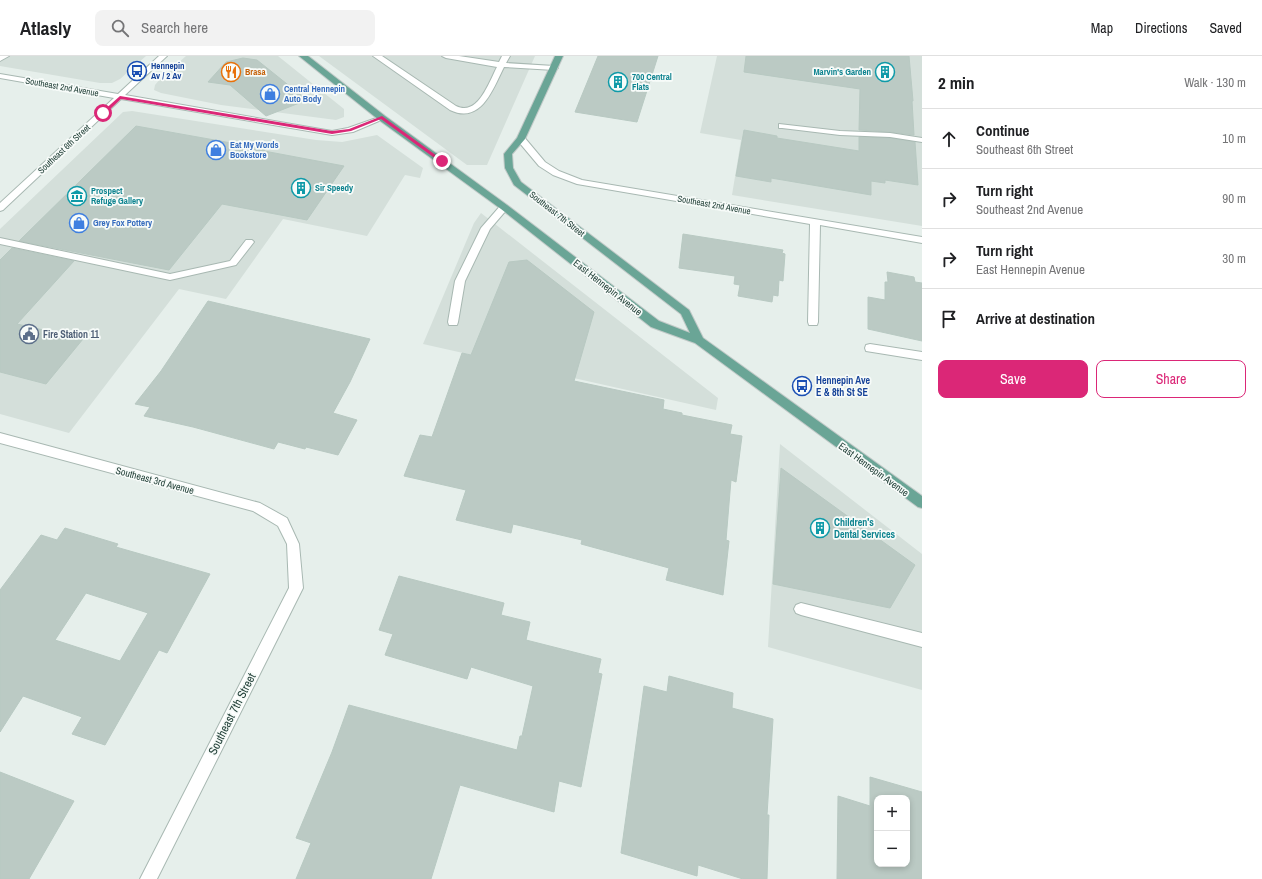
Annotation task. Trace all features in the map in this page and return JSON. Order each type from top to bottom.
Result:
[{"type":"main road","name":"East Hennepin Avenue","points":[[303,56],[382,118],[504,207],[655,324],[699,340],[922,503]]},
{"type":"main road","name":"Southeast 7th Street","points":[[559,56],[521,139],[508,154],[509,168],[517,183],[685,312],[699,340]]},
{"type":"street","points":[[0,59],[5,56]]},
{"type":"street","name":"Southeast 6th Street","points":[[0,208],[120,98],[163,56]]},
{"type":"street","points":[[377,56],[453,108],[466,111],[474,109],[481,102],[506,56]]},
{"type":"street","points":[[446,56],[501,65],[554,68]]},
{"type":"street","name":"Southeast 2nd Avenue","points":[[0,76],[120,98],[332,133],[350,130],[382,118]]},
{"type":"street","points":[[782,126],[840,133],[890,135],[922,140]]},
{"type":"street","name":"Southeast 2nd Avenue","points":[[521,139],[542,164],[556,173],[580,182],[922,240]]},
{"type":"street","points":[[453,322],[460,281],[486,228],[504,207]]},
{"type":"street","points":[[813,322],[815,222]]},
{"type":"street","points":[[0,241],[170,277],[233,263],[249,242]]},
{"type":"street","points":[[870,348],[922,356]]},
{"type":"street","name":"Southeast 3rd Avenue","points":[[0,438],[192,491],[256,507],[283,522],[293,544]]},
{"type":"street","name":"Southeast 7th Street","points":[[148,879],[296,588],[293,544]]},
{"type":"street","points":[[801,609],[922,640]]},
{"type":"shaded area","points":[[0,56],[146,56],[120,79],[112,83],[100,83],[0,66]]},
{"type":"shaded area","points":[[186,56],[278,56],[344,109],[344,117],[336,120],[221,105],[161,93],[154,90],[155,85],[161,78]]},
{"type":"shaded area","points":[[319,56],[535,56],[487,165],[467,165]]},
{"type":"shaded area","points":[[717,56],[922,56],[922,226],[732,195],[741,140],[700,133]]},
{"type":"shaded area","points":[[132,111],[316,140],[342,142],[377,135],[423,168],[420,178],[405,175],[367,236],[283,219],[226,299],[179,289],[69,433],[0,414],[0,229],[123,112]]},
{"type":"shaded area","points":[[481,213],[718,398],[716,410],[423,344],[474,223]]},
{"type":"shaded area","points":[[780,444],[922,554],[922,690],[768,647]]},
{"type":"building","name":"700 Central Flats","points":[[598,56],[658,56],[637,122],[575,112]]},
{"type":"building","points":[[746,56],[909,56],[914,135],[859,130],[860,89],[744,72]]},
{"type":"building","points":[[243,58],[257,60],[307,100],[266,116],[230,85],[208,82],[226,62]]},
{"type":"building","points":[[136,126],[265,149],[264,151],[344,166],[307,220],[222,204],[169,270],[19,241]]},
{"type":"building","points":[[744,130],[777,136],[777,138],[859,151],[859,137],[890,138],[915,142],[918,185],[885,180],[885,183],[871,181],[871,195],[771,178],[771,182],[736,176]]},
{"type":"building","points":[[683,234],[783,250],[782,253],[785,254],[783,281],[779,280],[778,296],[773,295],[772,302],[738,296],[740,285],[734,284],[735,276],[679,268]]},
{"type":"building","name":"Fire Station 11","points":[[12,248],[74,261],[17,324],[83,339],[46,384],[0,372],[0,260]]},
{"type":"building","points":[[527,260],[594,312],[574,381],[664,400],[663,409],[682,413],[682,415],[732,425],[730,434],[742,436],[736,482],[731,480],[726,540],[729,541],[723,595],[666,580],[669,568],[581,544],[582,540],[513,524],[511,533],[456,520],[466,490],[404,476],[420,435],[432,437],[462,353],[471,355],[509,262]]},
{"type":"building","points":[[887,272],[914,277],[915,282],[922,283],[922,341],[868,329],[868,297],[885,300],[885,282],[888,282]]},
{"type":"building","points":[[208,301],[370,339],[350,382],[333,413],[357,420],[338,455],[278,442],[274,449],[193,427],[144,416],[150,407],[135,404],[161,371]]},
{"type":"building","name":"Children's Dental Services","points":[[781,468],[915,565],[890,608],[773,584]]},
{"type":"building","points":[[65,528],[118,544],[116,547],[210,574],[167,653],[159,650],[105,745],[72,734],[82,717],[23,696],[0,732],[0,590],[41,535],[57,540]],"holes":[[[86,593],[148,613],[120,661],[55,640]]]},
{"type":"building","points":[[399,576],[504,603],[501,615],[530,622],[526,640],[601,659],[598,673],[602,674],[581,787],[559,781],[554,812],[460,785],[431,879],[296,879],[311,843],[296,838],[332,752],[349,705],[517,750],[520,736],[522,736],[533,686],[471,667],[467,679],[385,655],[393,634],[379,630]]},
{"type":"building","points":[[669,676],[733,693],[732,708],[773,719],[767,815],[769,815],[767,879],[743,879],[698,865],[697,876],[621,853],[644,686],[667,692]]},
{"type":"building","points":[[0,772],[74,801],[29,879],[0,879]]},
{"type":"building","points":[[870,777],[922,792],[922,879],[837,879],[838,796],[870,806]]},
{"type":"place","name":"Hennepin Av / 2 Av","points":[[137,71]]},
{"type":"place","name":"Brasa","points":[[231,72]]},
{"type":"place","name":"Marvin's Garden","points":[[885,72]]},
{"type":"place","name":"700 Central Flats","points":[[618,82]]},
{"type":"place","name":"Central Hennepin Auto Body","points":[[270,94]]},
{"type":"place","name":"Eat My Words Bookstore","points":[[216,150]]},
{"type":"place","name":"Sir Speedy","points":[[301,188]]},
{"type":"place","name":"Prospect Refuge Gallery","points":[[77,196]]},
{"type":"place","name":"Grey Fox Pottery","points":[[79,223]]},
{"type":"place","name":"Fire Station 11","points":[[29,334]]},
{"type":"place","name":"Hennepin Ave E & 8th St SE","points":[[802,386]]},
{"type":"place","name":"Children's Dental Services","points":[[820,528]]},
{"type":"route","points":[[103,113],[120,98],[332,133],[350,130],[382,118],[442,161]]}]
